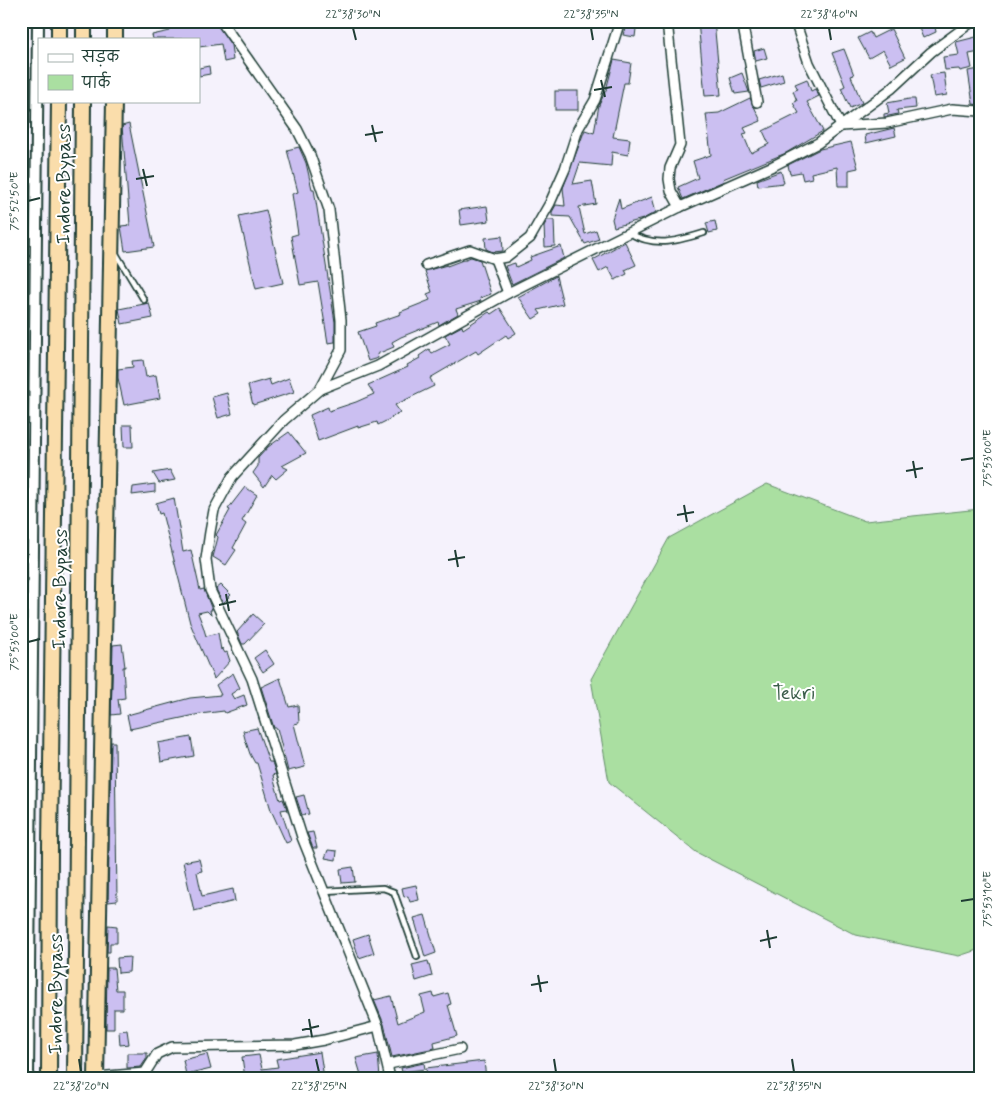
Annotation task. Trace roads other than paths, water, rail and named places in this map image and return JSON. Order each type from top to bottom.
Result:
[{"type":"highway","points":[[59,21],[59,38]]},
{"type":"highway","points":[[84,21],[84,38]]},
{"type":"highway","points":[[115,21],[115,38]]},
{"type":"highway","name":"Indore Bypass","points":[[49,1078],[59,102]]},
{"type":"highway","name":"Indore Bypass","points":[[75,1078],[84,102]]},
{"type":"highway","points":[[96,1078],[114,102]]},
{"type":"street","points":[[28,1078],[25,1009],[25,769],[34,559],[38,21]]},
{"type":"street","points":[[221,21],[297,129],[310,155],[329,210],[342,320],[341,350],[320,389]]},
{"type":"street","points":[[426,264],[470,250],[496,259],[506,257],[521,247],[537,227],[565,169],[578,129],[595,100],[620,21]]},
{"type":"street","points":[[667,21],[680,145],[670,168],[669,179],[672,191],[680,207]]},
{"type":"street","points":[[742,21],[757,102]]},
{"type":"street","points":[[794,21],[809,63],[841,126]]},
{"type":"street","points":[[390,1078],[378,1026],[302,836],[252,679],[210,590],[206,559],[214,510],[232,477],[284,420],[320,389],[378,366],[508,293],[680,207],[773,166],[818,142],[891,89],[931,52],[973,21]]},
{"type":"street","points":[[841,126],[887,123],[952,109],[980,111]]},
{"type":"street","points":[[496,259],[508,293]]},
{"type":"street","points":[[96,1078],[145,1073],[156,1054],[172,1047],[295,1045],[378,1026]]},
{"type":"street","points":[[388,1064],[460,1049]]},
{"type":"lane","points":[[628,233],[643,241],[657,243],[704,233]]},
{"type":"lane","points":[[110,245],[144,300]]},
{"type":"lane","points":[[21,558],[34,559]]},
{"type":"lane","points":[[324,891],[383,888],[394,892],[416,956]]},
{"type":"park label","name":"Tekri","points":[[794,692]]}]
